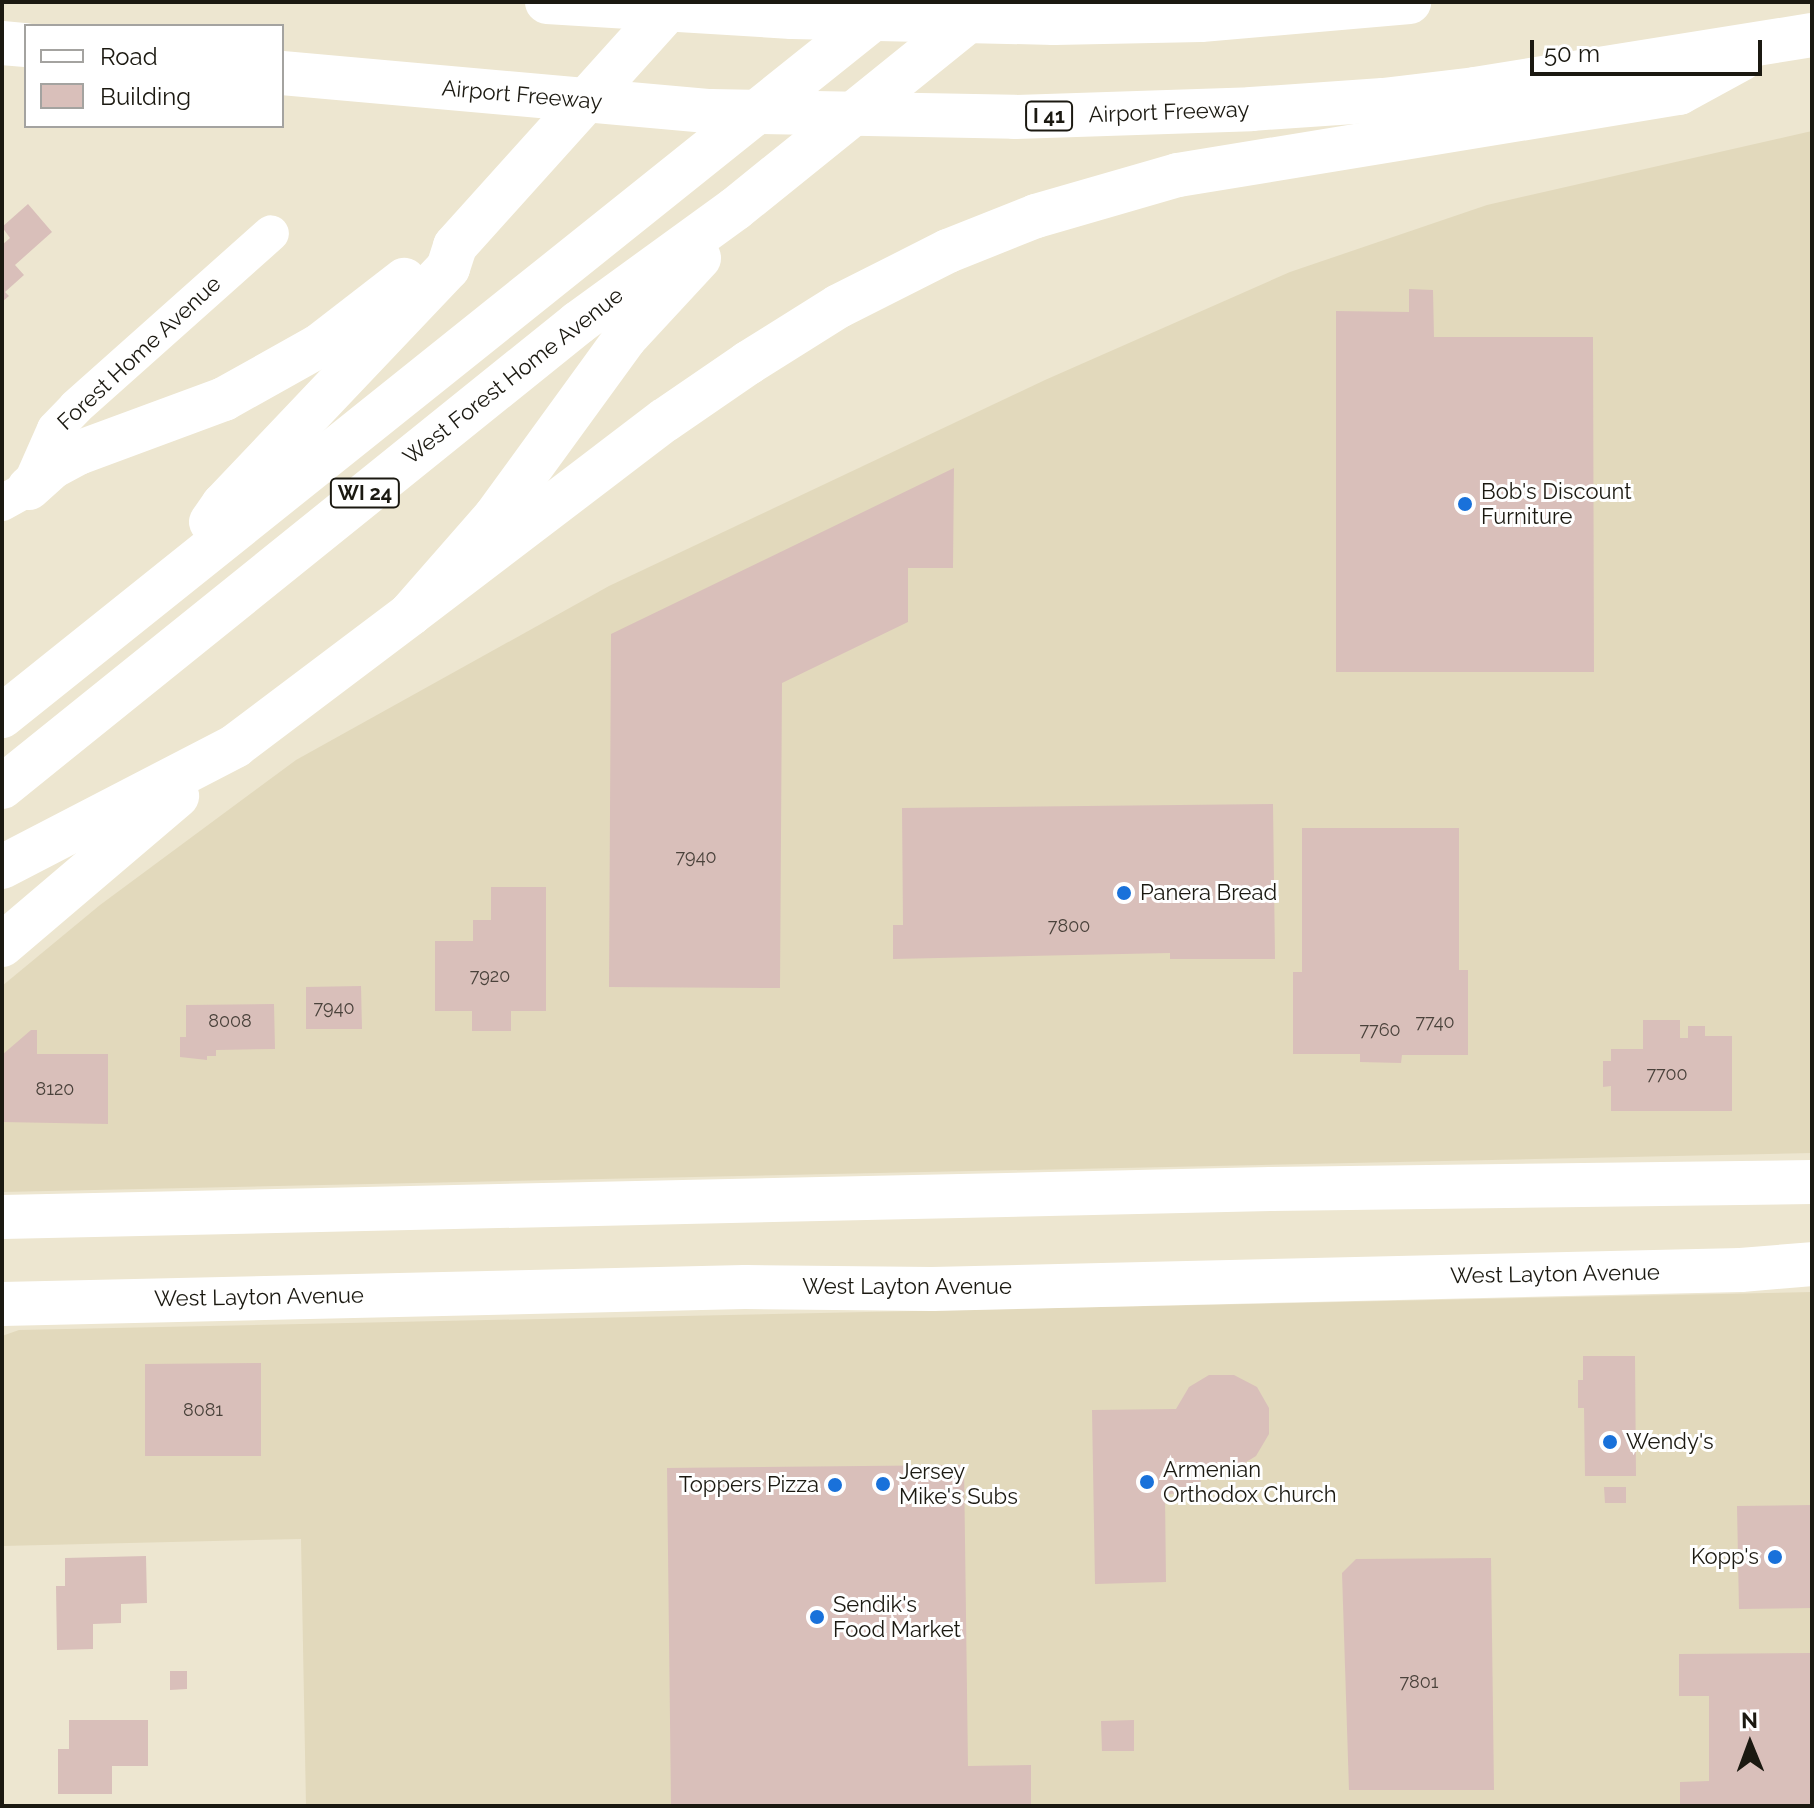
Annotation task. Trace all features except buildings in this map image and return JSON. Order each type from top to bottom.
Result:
[{"type":"main road","points":[[547,2],[1054,23],[1201,20],[1409,2]]},
{"type":"main road","points":[[16,495],[52,467],[78,453],[224,399],[319,346],[389,295],[430,257],[455,246],[675,2]]},
{"type":"main road","name":"WI 24","points":[[2,716],[895,2]]},
{"type":"main road","name":"West Forest Home Avenue","points":[[2,787],[578,323],[735,209],[992,2]]},
{"type":"main road","points":[[2,945],[235,746],[665,420],[839,306],[948,251],[1061,207],[1178,175],[1679,93],[1792,39]]},
{"type":"main road","name":"Airport Freeway","points":[[284,73],[710,111],[1014,117],[1251,109],[1383,100],[1475,89],[1792,39]]},
{"type":"main road","points":[[2,43],[24,45]]},
{"type":"main road","points":[[410,614],[495,517],[625,338],[688,272],[735,209]]},
{"type":"main road","points":[[177,574],[223,505],[448,268],[455,246]]},
{"type":"main road","points":[[2,867],[235,746]]},
{"type":"main road","points":[[2,1217],[1256,1190],[1812,1182]]},
{"type":"main road","name":"West Layton Avenue","points":[[2,1304],[729,1287],[932,1289],[1741,1270],[1812,1264]]},
{"type":"street","name":"Forest Home Avenue","points":[[16,495],[55,429],[76,407],[271,233]]},
{"type":"shaded area","points":[[1812,131],[1812,1153],[2,1192],[2,986],[100,905],[296,760],[609,586],[1045,380],[1290,272],[1487,205]]},
{"type":"shaded area","points":[[1812,1292],[1812,1806],[306,1806],[301,1539],[2,1546],[2,1336],[19,1330]]},
{"type":"place","name":"Bob's Discount Furniture","points":[[1465,504]]},
{"type":"place","name":"Panera Bread","points":[[1124,893]]},
{"type":"place","name":"Wendy's","points":[[1610,1442]]},
{"type":"place","name":"Armenian Orthodox Church","points":[[1147,1482]]},
{"type":"place","name":"Jersey Mike's Subs","points":[[883,1484]]},
{"type":"place","name":"Toppers Pizza","points":[[835,1485]]},
{"type":"place","name":"Kopp's","points":[[1775,1557]]},
{"type":"place","name":"Sendik's Food Market","points":[[817,1617]]}]
